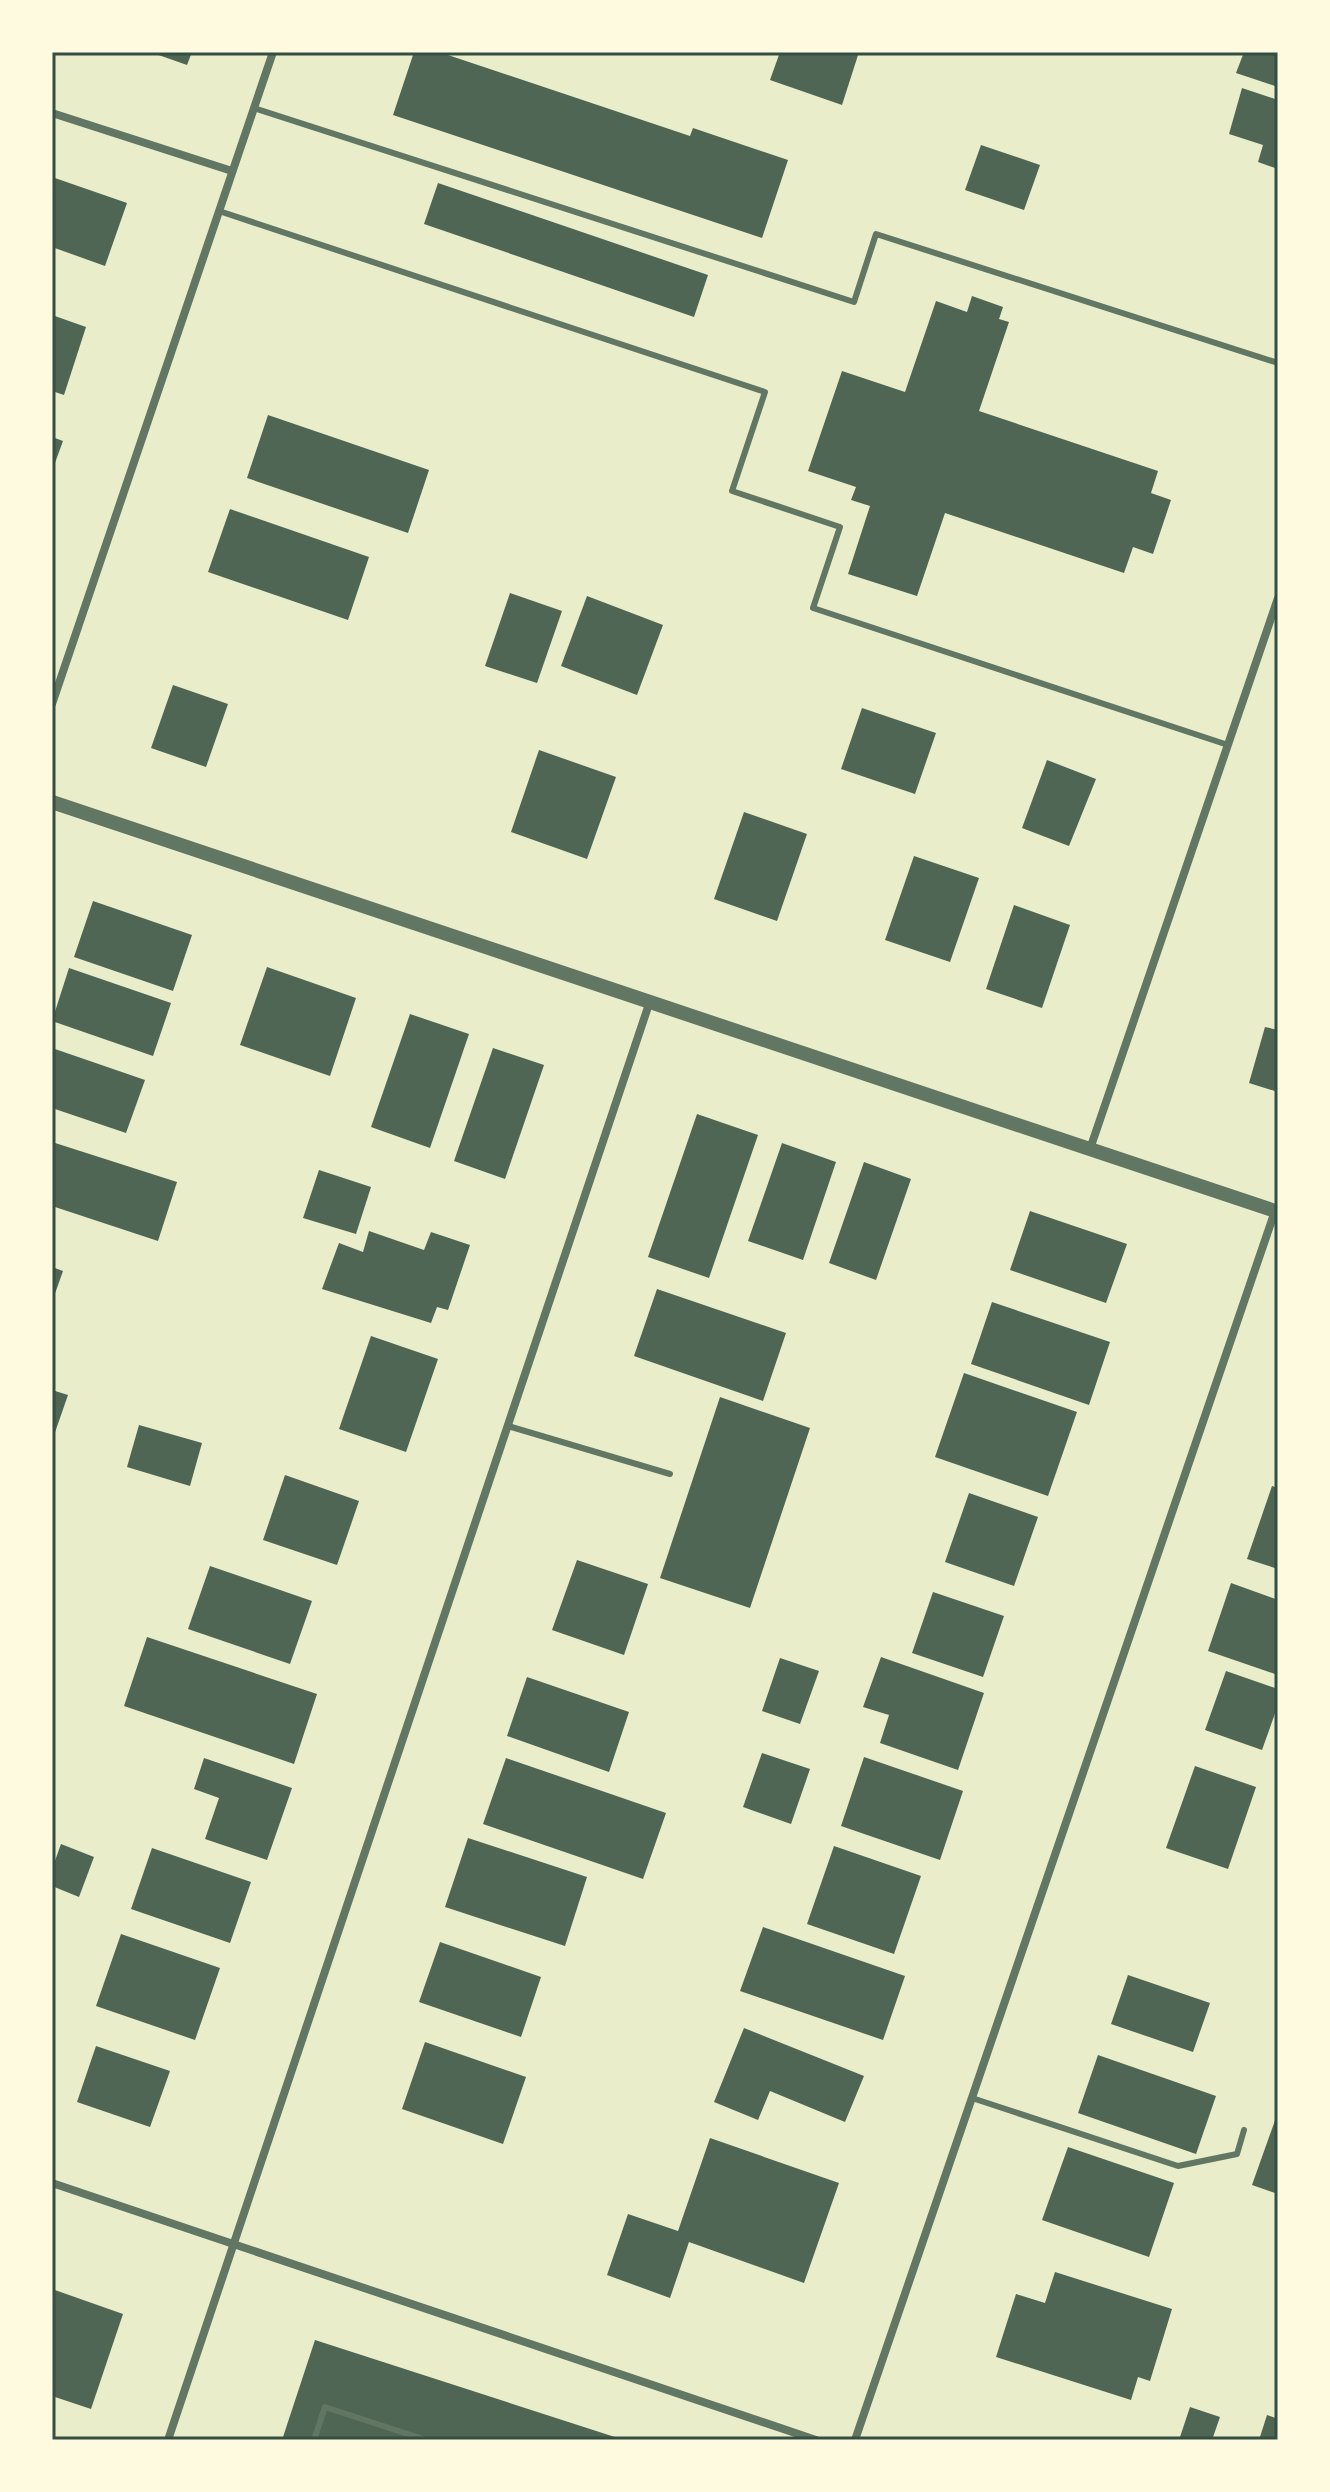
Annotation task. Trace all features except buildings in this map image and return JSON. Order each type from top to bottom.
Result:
[{"type":"street","points":[[52,704],[273,52]]},
{"type":"street","points":[[52,113],[232,171]]},
{"type":"street","points":[[1090,1149],[1278,598]]},
{"type":"street","points":[[52,802],[1277,1211],[855,2440]]},
{"type":"street","points":[[168,2440],[650,1000]]},
{"type":"street","points":[[52,2183],[235,2242],[816,2440]]},
{"type":"lane","points":[[254,108],[854,302],[876,234],[1278,363]]},
{"type":"lane","points":[[219,211],[765,392],[732,491],[840,527],[813,608],[1228,745]]},
{"type":"lane","points":[[508,1426],[670,1474]]},
{"type":"lane","points":[[972,2098],[1178,2166],[1237,2154],[1244,2130]]},
{"type":"lane","points":[[314,2440],[325,2407],[426,2440]]}]
